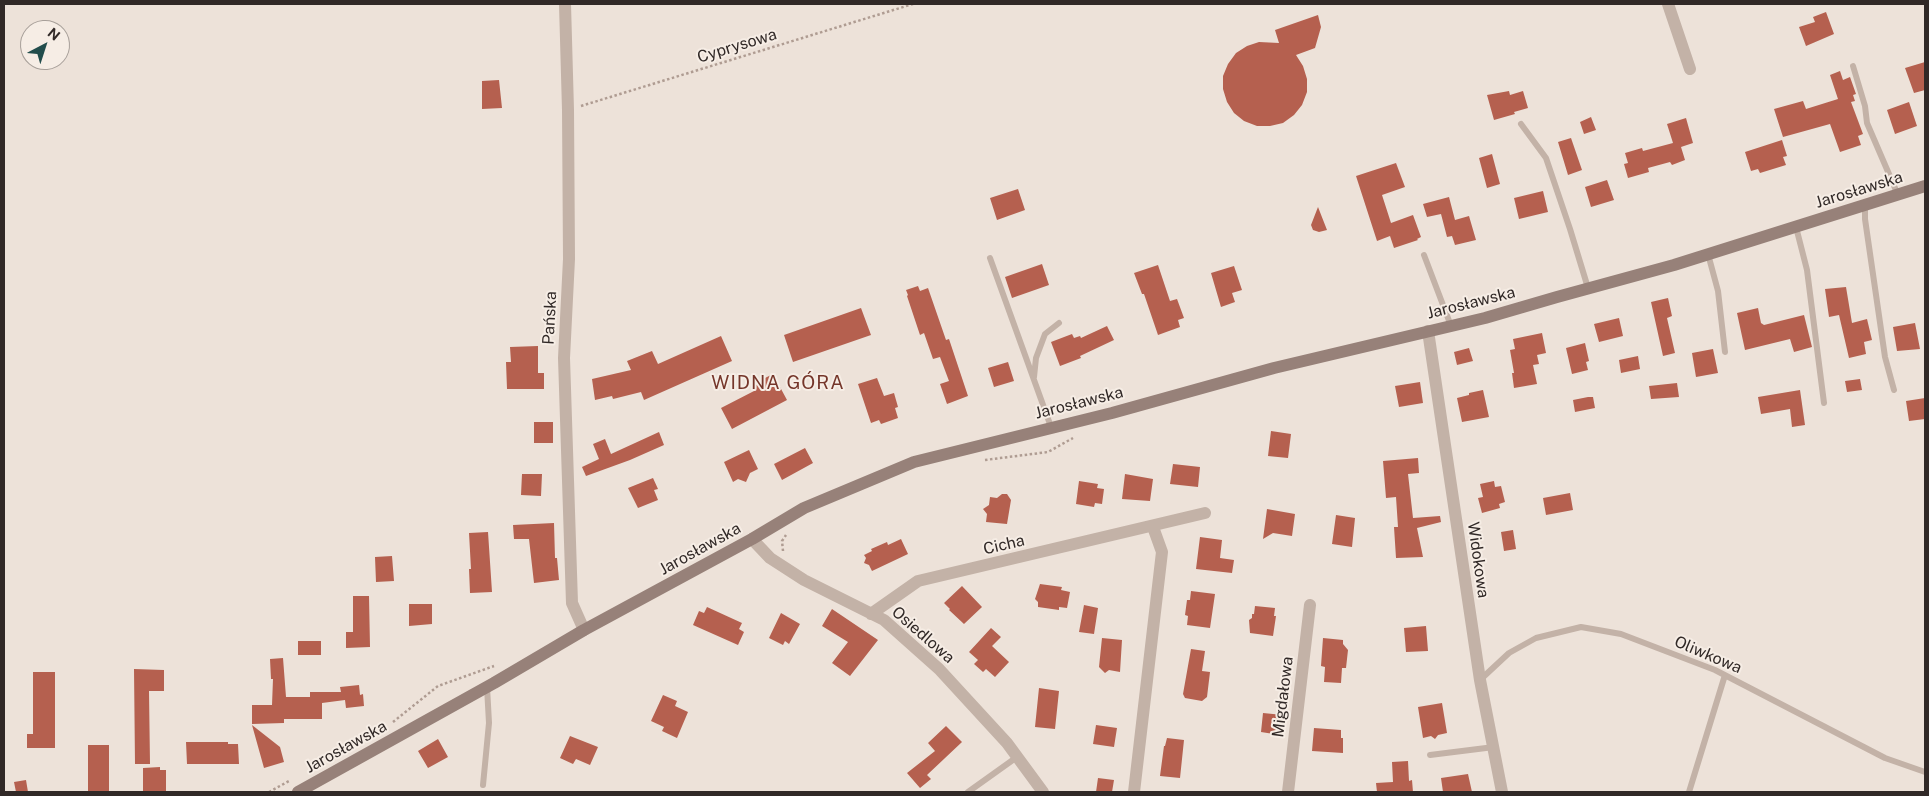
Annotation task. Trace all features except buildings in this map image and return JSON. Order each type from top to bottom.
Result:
[{"type":"main road","name":"Jarosławska","points":[[298,792],[487,687],[584,630],[752,539],[804,508],[914,462],[1112,413],[1274,368],[1485,318],[1708,254],[1925,186]]},
{"type":"street","name":"Pańska","points":[[565,4],[569,259],[564,368],[572,603],[584,630]]},
{"type":"street","points":[[1668,4],[1690,69]]},
{"type":"street","name":"Widokowa","points":[[1428,331],[1480,680],[1502,792]]},
{"type":"street","name":"Cicha","points":[[871,614],[918,581],[1153,527],[1205,513]]},
{"type":"street","points":[[1134,792],[1162,552],[1153,527]]},
{"type":"street","name":"Osiedlowa","points":[[752,539],[770,558],[804,580],[884,620],[939,669],[1007,743],[1043,792]]},
{"type":"street","name":"Migdałowa","points":[[1288,792],[1310,605]]},
{"type":"lane","points":[[1853,66],[1865,106],[1867,123],[1898,195]]},
{"type":"lane","points":[[1522,124],[1546,158],[1588,288]]},
{"type":"lane","points":[[1865,206],[1865,219],[1885,357],[1894,390]]},
{"type":"lane","points":[[1796,227],[1807,270],[1824,403]]},
{"type":"lane","points":[[1708,254],[1718,290],[1725,352]]},
{"type":"lane","points":[[1424,255],[1451,326]]},
{"type":"lane","points":[[990,258],[1050,427]]},
{"type":"lane","points":[[1034,381],[1036,358],[1044,334],[1059,323]]},
{"type":"lane","name":"Oliwkowa","points":[[1480,680],[1509,652],[1536,638],[1581,628],[1620,634],[1725,675],[1885,758],[1925,772]]},
{"type":"lane","points":[[1689,792],[1725,675]]},
{"type":"lane","points":[[483,785],[489,723],[487,687]]},
{"type":"lane","points":[[1430,755],[1494,747]]},
{"type":"lane","points":[[968,792],[1017,756]]},
{"type":"path","name":"Cyprysowa","points":[[568,110],[912,4]]},
{"type":"path","points":[[788,532],[782,540],[783,551],[795,565],[792,572]]},
{"type":"district","name":"WIDNA GÓRA","points":[[778,383]]}]
